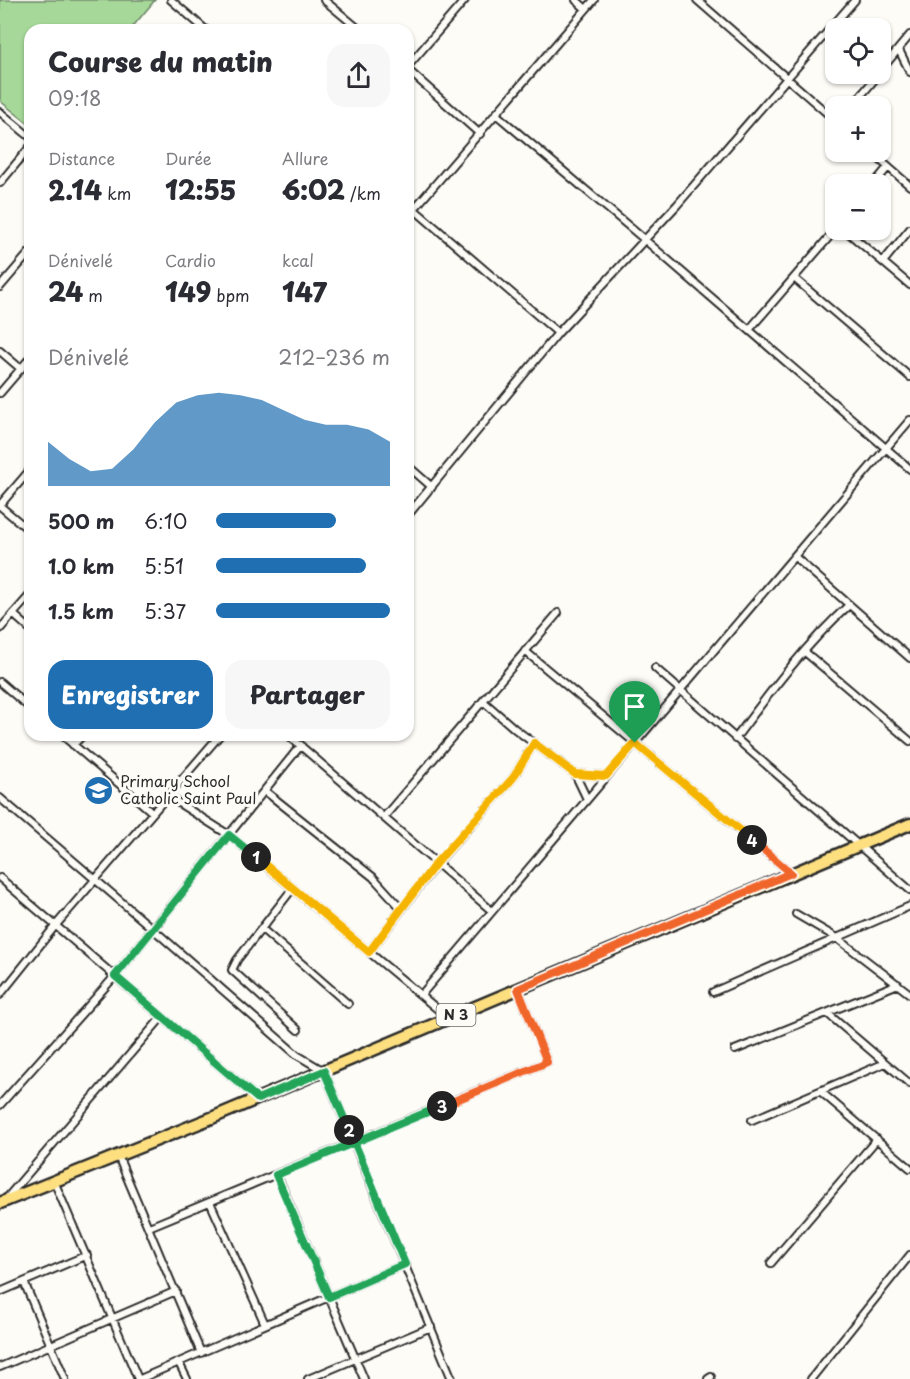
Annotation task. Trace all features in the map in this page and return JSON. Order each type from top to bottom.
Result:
[{"type":"main road","name":"N 3","points":[[2,1202],[258,1099],[910,824]]},
{"type":"street","points":[[171,0],[199,24]]},
{"type":"street","points":[[324,0],[353,24]]},
{"type":"street","points":[[414,61],[465,0]]},
{"type":"street","points":[[576,0],[586,9]]},
{"type":"street","points":[[558,333],[414,209],[594,0]]},
{"type":"street","points":[[697,0],[825,112]]},
{"type":"street","points":[[414,508],[558,333],[645,240],[855,0]]},
{"type":"street","points":[[891,59],[910,35]]},
{"type":"street","points":[[899,50],[910,72]]},
{"type":"street","points":[[414,74],[480,134]]},
{"type":"street","points":[[860,96],[870,84]]},
{"type":"street","points":[[0,112],[24,132]]},
{"type":"street","points":[[497,115],[910,469]]},
{"type":"street","points":[[0,183],[24,154]]},
{"type":"street","points":[[882,162],[910,186]]},
{"type":"street","points":[[882,174],[888,167]]},
{"type":"street","points":[[883,262],[910,229]]},
{"type":"street","points":[[749,330],[827,240]]},
{"type":"street","points":[[857,240],[910,285]]},
{"type":"street","points":[[0,287],[24,259]]},
{"type":"street","points":[[794,278],[910,376]]},
{"type":"street","points":[[0,351],[21,369]]},
{"type":"street","points":[[0,393],[24,365]]},
{"type":"street","points":[[421,995],[910,420]]},
{"type":"street","points":[[414,471],[432,487]]},
{"type":"street","points":[[24,477],[0,506],[24,526]]},
{"type":"street","points":[[795,557],[910,658]]},
{"type":"street","points":[[0,629],[24,602]]},
{"type":"street","points":[[735,738],[825,627],[849,604]]},
{"type":"street","points":[[384,818],[558,613]]},
{"type":"street","points":[[13,614],[24,624]]},
{"type":"street","points":[[525,651],[791,873]]},
{"type":"street","points":[[805,652],[910,741]]},
{"type":"street","points":[[656,668],[910,890]]},
{"type":"street","points":[[0,682],[24,703]]},
{"type":"street","points":[[483,701],[575,774],[587,799]]},
{"type":"street","points":[[69,741],[152,812]]},
{"type":"street","points":[[73,745],[77,741]]},
{"type":"street","points":[[0,995],[56,925],[214,741]]},
{"type":"street","points":[[296,741],[492,911]]},
{"type":"street","points":[[369,952],[436,863],[513,778],[534,743]]},
{"type":"street","points":[[0,1105],[115,976],[301,745]]},
{"type":"street","points":[[575,774],[606,776]]},
{"type":"street","points":[[265,791],[373,877],[402,909]]},
{"type":"street","points":[[166,795],[229,835],[448,1018]]},
{"type":"street","points":[[0,798],[297,1055],[324,1071],[452,1379]]},
{"type":"street","points":[[1,881],[56,925],[258,1099]]},
{"type":"street","points":[[293,888],[237,960],[232,970],[298,1030]]},
{"type":"street","points":[[713,992],[910,906]]},
{"type":"street","points":[[796,914],[837,938],[910,994]]},
{"type":"street","points":[[261,928],[348,1004]]},
{"type":"street","points":[[735,1050],[898,984]]},
{"type":"street","points":[[149,1227],[547,1062],[518,989]]},
{"type":"street","points":[[827,1013],[910,1084]]},
{"type":"street","points":[[2,1202],[162,1017]]},
{"type":"street","points":[[752,1120],[885,1063]]},
{"type":"street","points":[[820,1091],[910,1168]]},
{"type":"street","points":[[771,1263],[877,1140]]},
{"type":"street","points":[[118,1156],[201,1353]]},
{"type":"street","points":[[276,1175],[364,1379]]},
{"type":"street","points":[[54,1182],[139,1379],[405,1264]]},
{"type":"street","points":[[210,1202],[265,1324]]},
{"type":"street","points":[[0,1283],[2,1291],[87,1255]]},
{"type":"street","points":[[811,1379],[910,1255]]},
{"type":"street","points":[[24,1282],[65,1379]]},
{"type":"street","points":[[0,1367],[176,1291]]},
{"type":"street","points":[[309,1379],[431,1327]]},
{"type":"street","points":[[179,1362],[187,1379]]},
{"type":"green space","points":[[0,0],[155,0],[135,24],[24,24],[24,120],[0,101]]},
{"type":"place","name":"Primary School Catholic Saint Paul","points":[[99,791]]},
{"type":"route","points":[[635,743],[606,776],[575,774],[534,743],[513,778],[436,863],[369,952],[229,835],[115,976],[258,1099],[324,1071],[354,1143],[380,1203],[405,1264],[329,1297],[276,1175],[354,1143],[547,1062],[518,989],[791,873],[635,743]]}]
